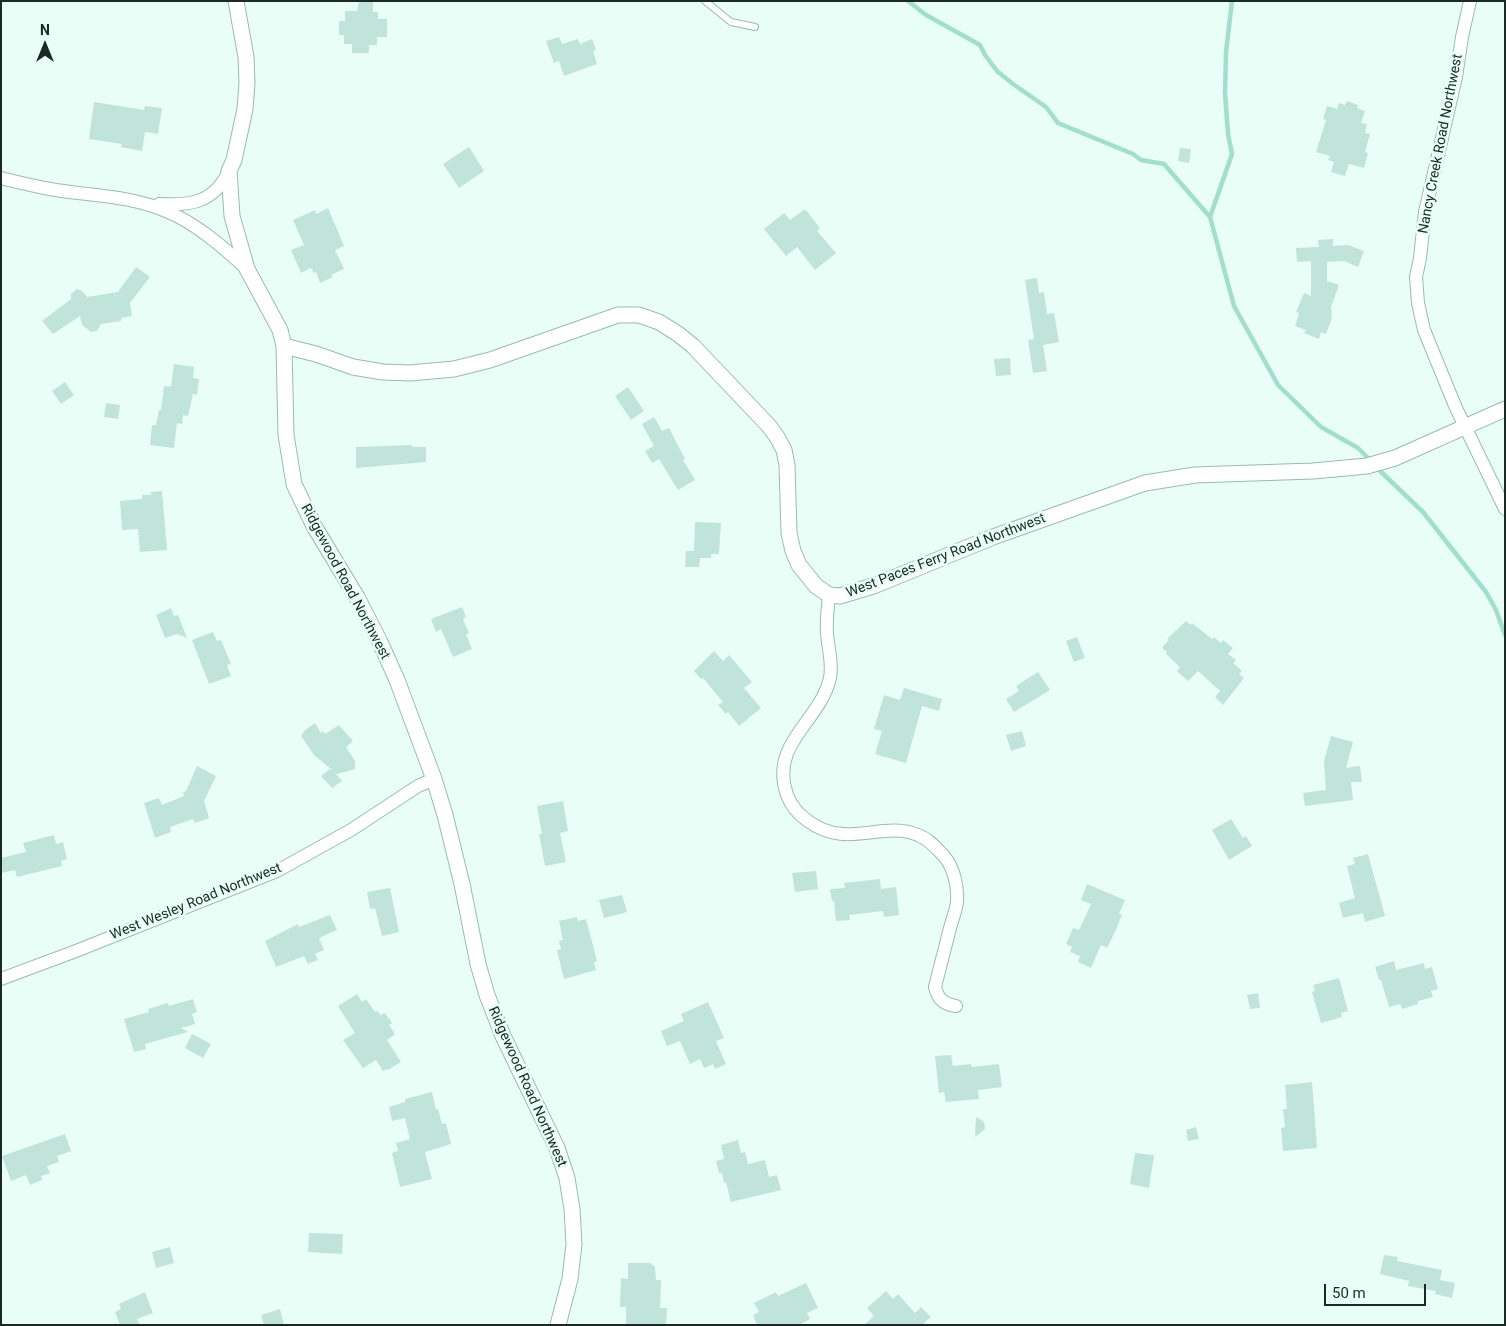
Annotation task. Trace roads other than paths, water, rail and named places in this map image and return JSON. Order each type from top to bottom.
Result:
[{"type":"street","name":"Ridgewood Road Northwest","points":[[236,1],[246,57],[247,83],[245,109],[234,160],[229,171],[232,216],[247,269],[280,330],[284,346],[286,435],[294,484],[314,526],[358,599],[397,680],[434,779],[462,884],[478,964],[487,995],[503,1036],[557,1148],[567,1178],[572,1209],[574,1244],[570,1279],[558,1325]]},
{"type":"street","name":"Nancy Creek Road Northwest","points":[[1470,1],[1456,77],[1425,212],[1416,277],[1418,303],[1424,330],[1465,427],[1505,509]]},
{"type":"street","points":[[144,204],[179,206],[197,202],[217,190],[229,171]]},
{"type":"street","points":[[1,178],[50,189],[111,196],[166,210],[180,217],[223,247],[247,269]]},
{"type":"street","name":"West Paces Ferry Road Northwest","points":[[284,346],[316,354],[353,367],[383,372],[410,373],[454,368],[490,360],[618,315],[639,315],[659,322],[693,346],[769,426],[777,437],[784,450],[787,465],[789,533],[793,551],[806,576],[829,596],[840,596],[876,584],[993,537],[1144,484],[1169,478],[1195,475],[1367,466],[1395,458],[1505,409]]},
{"type":"street","points":[[829,596],[826,624],[831,656],[830,678],[822,699],[787,750],[783,773],[787,794],[793,806],[803,817],[814,826],[827,832],[848,835],[902,830],[910,832],[933,844],[950,864],[955,878],[957,902],[935,987],[937,995],[942,1001],[956,1006]]},
{"type":"street","name":"West Wesley Road Northwest","points":[[1,979],[277,871],[351,830],[418,786],[434,779]]},
{"type":"lane","points":[[705,1],[731,22],[755,27]]},
{"type":"waterway","points":[[908,1],[926,15],[980,45],[997,71],[1046,107],[1058,123],[1133,154],[1141,160],[1164,164],[1210,217],[1234,306],[1278,385],[1321,427],[1358,448],[1372,462]]},
{"type":"waterway","points":[[1210,217],[1232,154],[1228,134],[1225,93],[1226,52],[1232,1]]},
{"type":"waterway","points":[[1377,468],[1423,512],[1486,592],[1496,610],[1505,635]]}]
